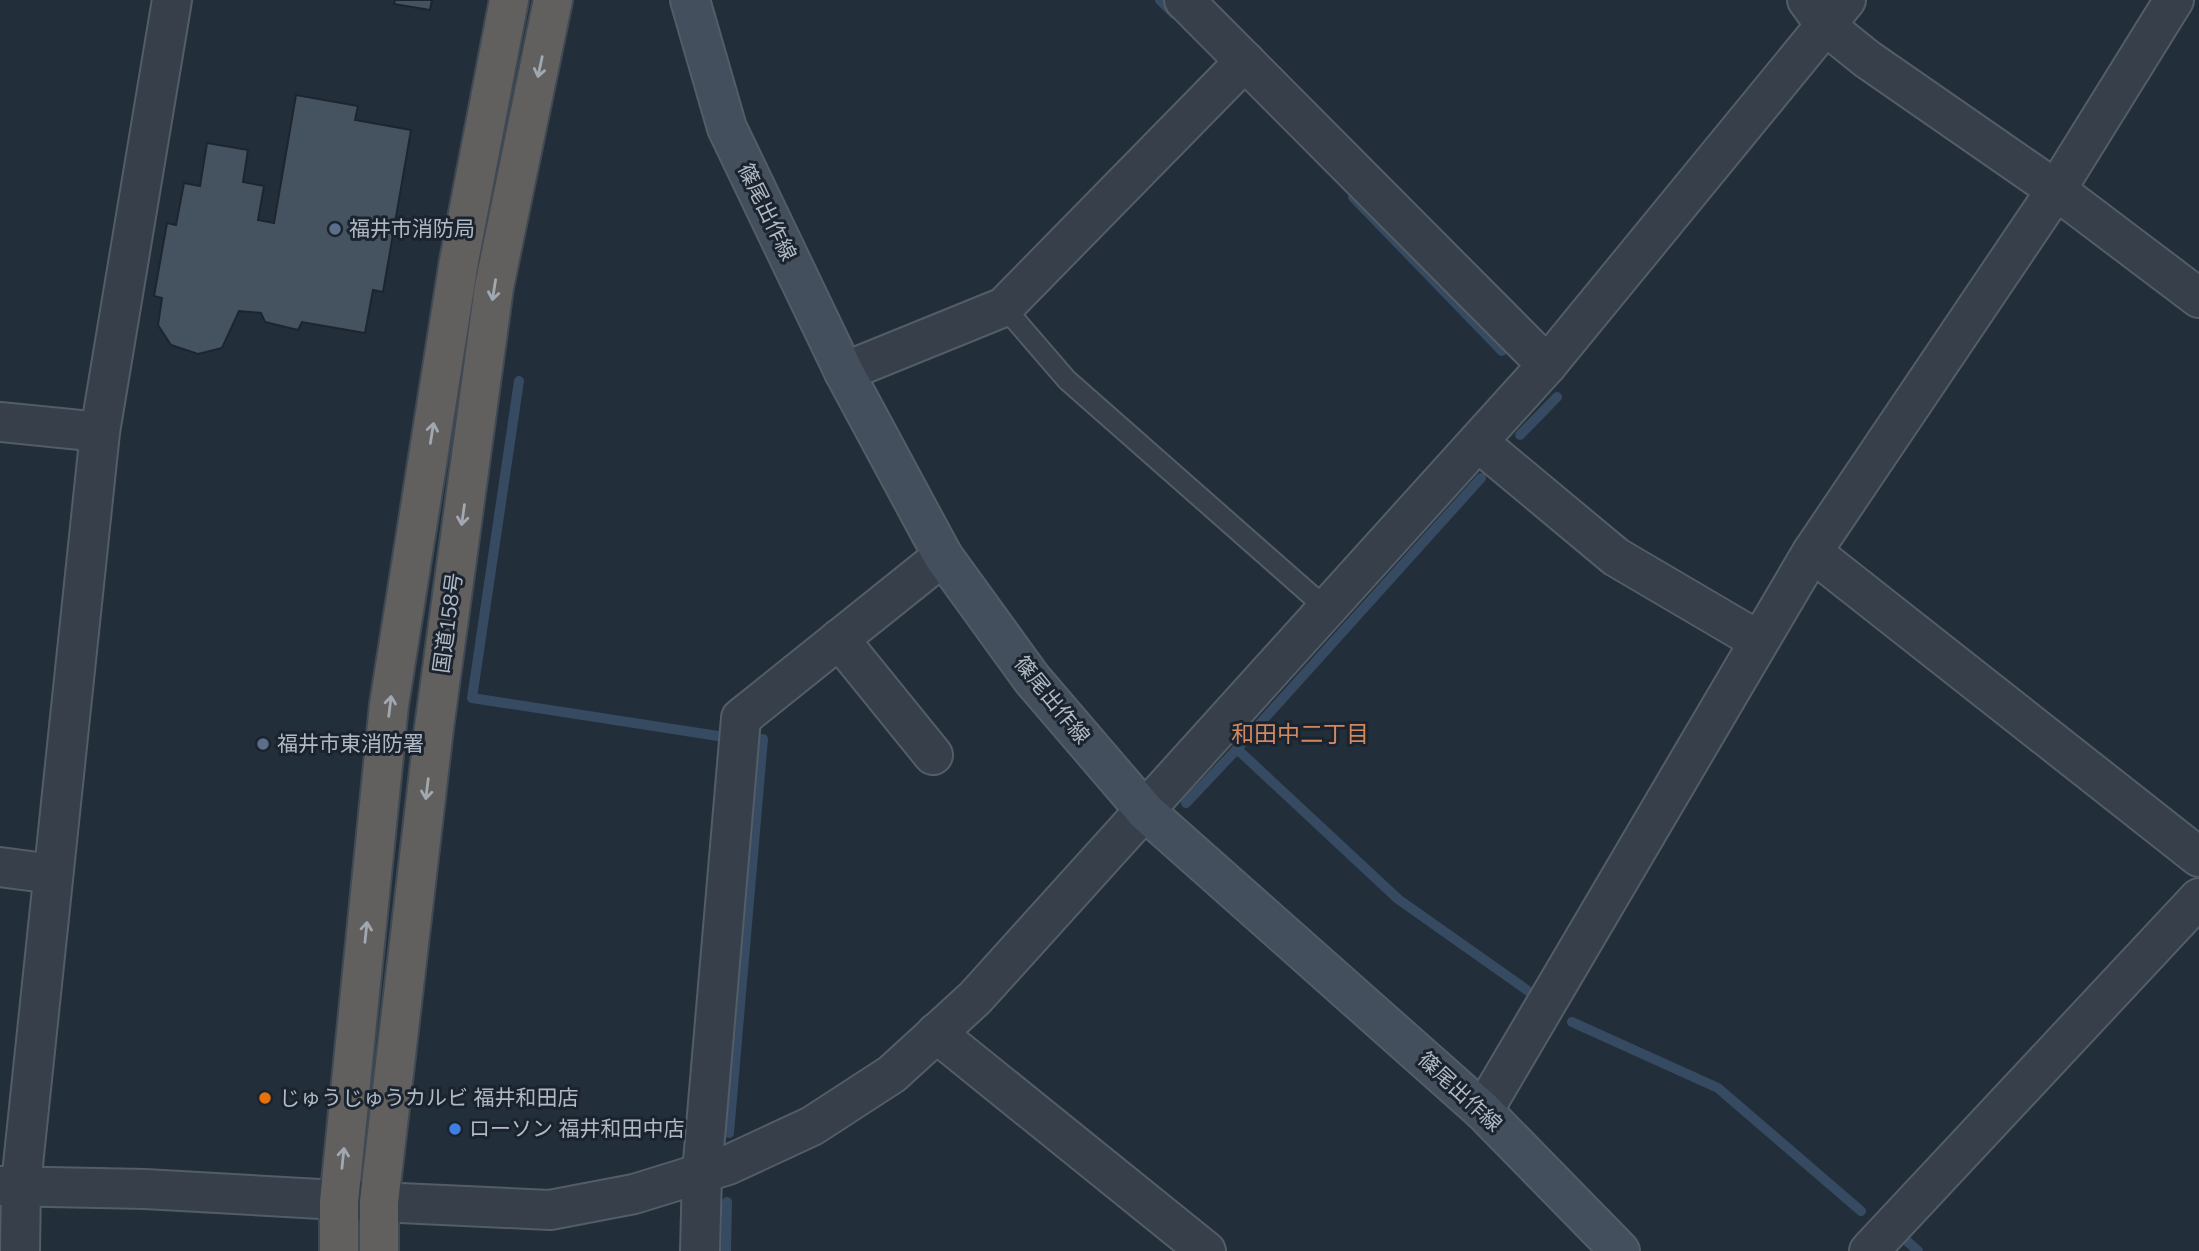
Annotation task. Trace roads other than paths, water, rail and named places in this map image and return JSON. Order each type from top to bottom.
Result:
[{"type":"highway","points":[[339,1251],[339,1202],[389,705],[458,261],[509,0]]},
{"type":"highway","name":"国道158号","points":[[379,1251],[379,1202],[434,728],[494,286],[554,0]]},
{"type":"main road","name":"篠尾出作線","points":[[690,0],[727,128],[844,372],[943,556],[1032,679],[1146,811],[1483,1111],[1620,1251]]},
{"type":"street","points":[[20,1251],[11,1184],[53,874],[100,432],[172,0]]},
{"type":"street","points":[[1184,0],[1547,365]]},
{"type":"street","points":[[1483,1111],[1812,552],[2056,190],[2174,0]]},
{"type":"street","points":[[11,1184],[339,1202],[550,1210],[634,1194],[727,1165],[812,1126],[892,1073],[975,998],[1146,811],[1547,365],[1826,9],[1867,59],[2056,190],[2199,298]]},
{"type":"street","points":[[844,372],[1004,307],[1245,61]]},
{"type":"street","points":[[0,422],[100,432]]},
{"type":"street","points":[[1478,442],[1616,556],[1759,641]]},
{"type":"street","points":[[1812,552],[2199,858]]},
{"type":"street","points":[[700,1251],[702,1173],[741,718],[943,556]]},
{"type":"street","points":[[839,639],[933,755]]},
{"type":"street","points":[[0,867],[53,874]]},
{"type":"street","points":[[1869,1251],[2199,898]]},
{"type":"street","points":[[936,1033],[1206,1251]]},
{"type":"lane","points":[[1004,307],[1067,380],[1328,610]]},
{"type":"waterway","points":[[1160,0],[1174,14]]},
{"type":"waterway","points":[[1353,197],[1502,351]]},
{"type":"waterway","points":[[519,381],[472,698],[718,736]]},
{"type":"waterway","points":[[1520,435],[1557,397]]},
{"type":"waterway","points":[[1237,749],[1481,478]]},
{"type":"waterway","points":[[729,1133],[763,739]]},
{"type":"waterway","points":[[1186,803],[1237,749],[1398,899],[1531,993]]},
{"type":"waterway","points":[[1572,1022],[1718,1088],[1861,1211]]},
{"type":"waterway","points":[[726,1251],[727,1202]]},
{"type":"waterway","points":[[1908,1242],[1918,1251]]},
{"type":"place","name":"福井市消防局","points":[[335,229]]},
{"type":"place","name":"福井市東消防署","points":[[263,744]]},
{"type":"place","name":"じゅうじゅうカルビ 福井和田店","points":[[265,1098]]},
{"type":"place","name":"ローソン 福井和田中店","points":[[455,1129]]},
{"type":"district","name":"和田中二丁目","points":[[1300,734]]}]
